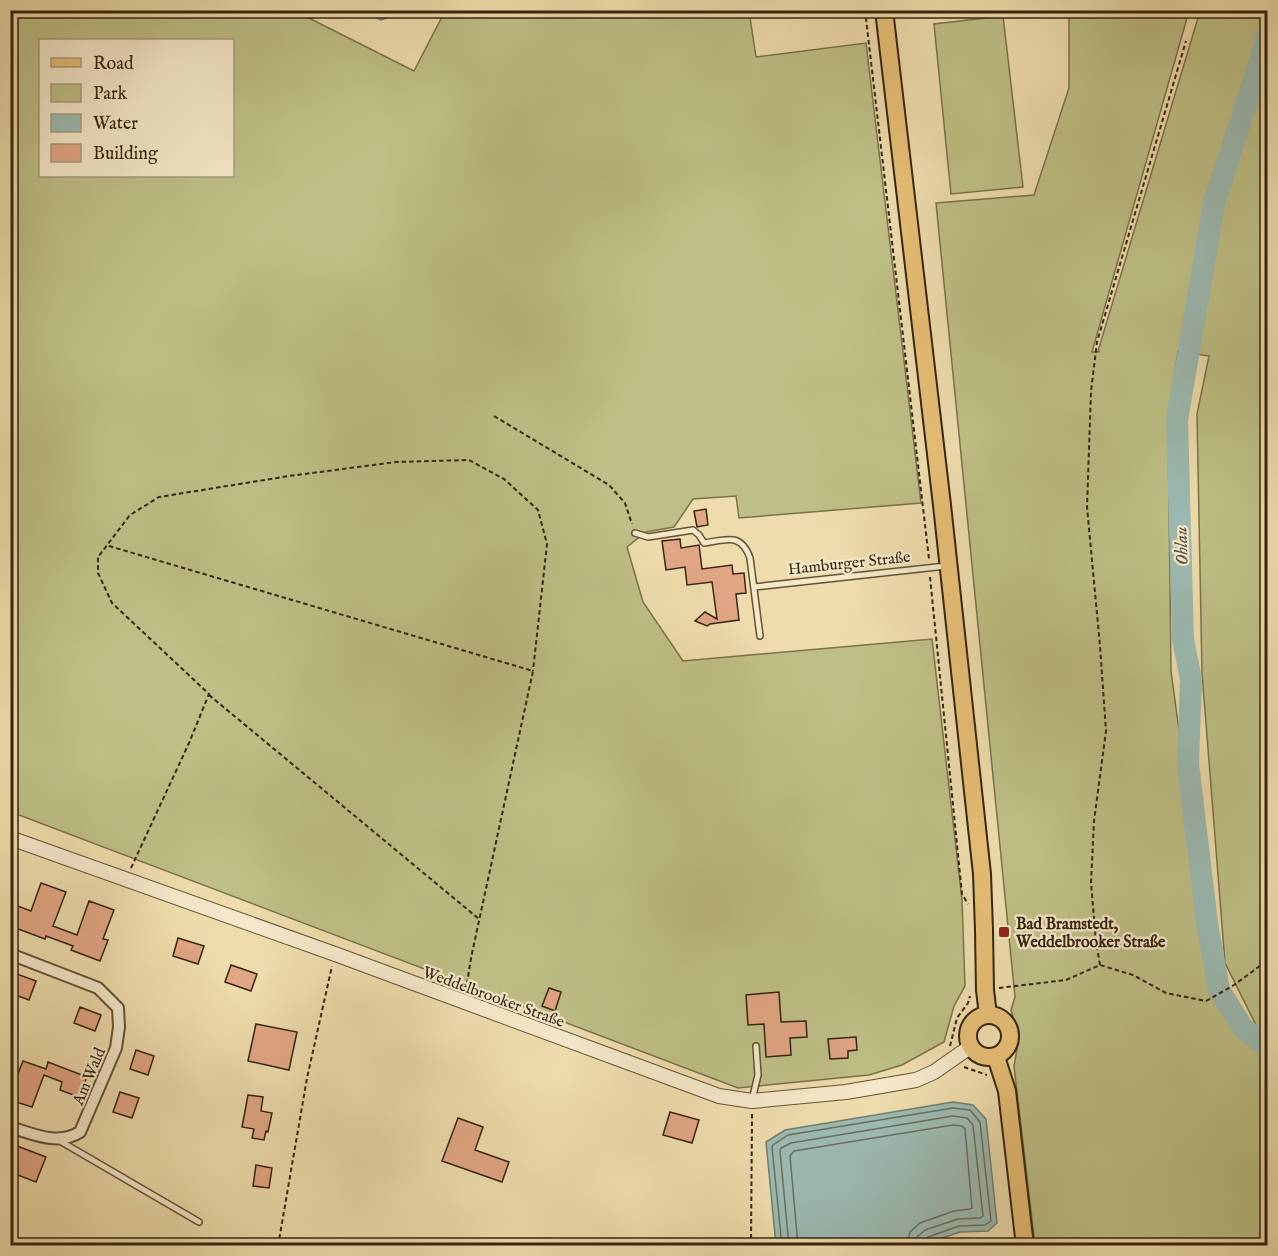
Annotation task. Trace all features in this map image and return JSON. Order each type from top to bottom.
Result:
[{"type":"main road","points":[[884,10],[982,874],[984,930],[978,993],[988,1015]]},
{"type":"main road","points":[[988,1015],[1001,1019],[1009,1029],[1010,1042],[996,1057],[983,1057],[977,1054],[970,1047],[968,1038],[968,1031],[975,1020],[988,1015]]},
{"type":"main road","points":[[996,1057],[1007,1091],[1025,1245]]},
{"type":"street","name":"Weddelbrooker Straße","points":[[10,838],[335,954],[719,1096],[752,1101],[846,1092],[916,1080],[934,1072],[970,1047]]},
{"type":"street","name":"Am Wald","points":[[10,954],[98,988],[118,1008],[119,1027],[116,1048],[80,1132],[73,1136],[56,1138]]},
{"type":"street","points":[[10,1126],[44,1138],[56,1138]]},
{"type":"lane","points":[[635,533],[648,537],[693,530],[704,543],[731,539],[740,541],[747,548],[750,558],[760,636]]},
{"type":"lane","name":"Hamburger Straße","points":[[754,587],[948,566]]},
{"type":"lane","points":[[752,1101],[758,1075],[756,1046]]},
{"type":"lane","points":[[56,1138],[199,1222]]},
{"type":"path","points":[[864,10],[929,567],[962,894],[968,903]]},
{"type":"path","points":[[1100,965],[1091,883],[1095,821],[1106,731],[1087,507],[1091,391],[1097,342],[1186,41]]},
{"type":"path","points":[[494,416],[609,485],[625,503],[635,533]]},
{"type":"path","points":[[465,1002],[479,919],[533,671],[546,543],[538,510],[504,480],[469,460],[396,462],[159,497],[130,515],[98,557],[98,573],[112,603],[209,694],[479,919]]},
{"type":"path","points":[[108,545],[533,671]]},
{"type":"path","points":[[125,879],[189,743],[209,694]]},
{"type":"path","points":[[278,1245],[307,1078],[335,954]]},
{"type":"path","points":[[991,1080],[986,1074],[966,1069],[955,1058],[950,1047],[957,1018],[978,993],[1066,980],[1100,965],[1133,975],[1166,993],[1206,1001],[1234,985],[1268,960]]},
{"type":"path","points":[[752,1101],[752,1245]]},
{"type":"green space","points":[[11,11],[295,11],[414,71],[445,11],[749,11],[756,57],[866,43],[921,503],[739,518],[736,496],[693,499],[674,527],[646,532],[627,547],[643,602],[683,661],[932,639],[962,900],[965,986],[954,1006],[944,1042],[902,1065],[869,1075],[738,1088],[11,812],[10,251],[13,246],[10,245]]},
{"type":"green space","points":[[1069,11],[1189,11],[1092,352],[1100,352],[1098,351],[1200,11],[1267,11],[1267,1038],[1258,1029],[1225,963],[1202,673],[1197,414],[1209,356],[1178,351],[1168,421],[1171,671],[1209,956],[1239,1034],[1267,1055],[1267,1245],[1035,1245],[1014,1066],[1019,1038],[1011,1010],[1015,997],[936,203],[1034,195],[1069,88]]},
{"type":"green space","points":[[1003,16],[1023,187],[951,194],[934,24]]},
{"type":"water","points":[[359,10],[406,11],[381,20]]},
{"type":"water","points":[[953,1102],[973,1105],[986,1119],[997,1223],[988,1231],[960,1232],[926,1245],[776,1245],[766,1142],[785,1130]]},
{"type":"building","points":[[706,509],[708,525],[697,527],[694,511]]},
{"type":"building","points":[[680,539],[681,548],[699,545],[702,569],[732,565],[733,574],[744,573],[746,593],[736,594],[739,620],[707,626],[695,621],[705,612],[717,619],[712,582],[687,585],[685,567],[666,570],[662,541]]},
{"type":"building","points":[[41,883],[66,892],[53,926],[77,935],[89,901],[114,910],[103,939],[108,940],[100,961],[71,950],[73,946],[46,936],[45,939],[10,926],[10,903],[31,911]]},
{"type":"building","points":[[178,938],[204,946],[198,964],[173,956]]},
{"type":"building","points":[[231,965],[257,974],[251,991],[225,982]]},
{"type":"building","points":[[10,973],[36,981],[29,1000],[10,993]]},
{"type":"building","points":[[549,988],[561,992],[555,1011],[542,1006]]},
{"type":"building","points":[[779,992],[781,1022],[806,1021],[807,1037],[790,1038],[791,1055],[766,1057],[764,1024],[748,1025],[746,995]]},
{"type":"building","points":[[80,1007],[101,1015],[95,1031],[74,1023]]},
{"type":"building","points":[[256,1024],[297,1032],[289,1070],[248,1061]]},
{"type":"building","points":[[856,1037],[857,1050],[848,1051],[848,1058],[830,1059],[828,1039]]},
{"type":"building","points":[[136,1050],[154,1056],[148,1075],[130,1069]]},
{"type":"building","points":[[23,1061],[46,1069],[48,1062],[87,1077],[79,1097],[60,1090],[62,1082],[44,1075],[32,1107],[10,1100],[10,1094]]},
{"type":"building","points":[[120,1092],[139,1098],[132,1118],[113,1112]]},
{"type":"building","points":[[248,1095],[263,1097],[261,1111],[272,1113],[264,1140],[252,1138],[254,1129],[242,1127]]},
{"type":"building","points":[[670,1112],[699,1120],[692,1143],[663,1135]]},
{"type":"building","points":[[458,1118],[483,1127],[475,1150],[509,1162],[502,1182],[442,1161]]},
{"type":"building","points":[[10,1146],[16,1148],[17,1146],[46,1157],[36,1182],[10,1172]]},
{"type":"building","points":[[256,1165],[272,1168],[269,1188],[253,1186]]},
{"type":"waterway","name":"Ohlau","points":[[1268,35],[1214,204],[1177,420],[1183,639],[1191,680],[1188,764],[1207,923],[1219,990],[1243,1028],[1268,1047]]},
{"type":"place","name":"Bad Bramstedt, Weddelbrooker Straße","points":[[1004,932]]}]
